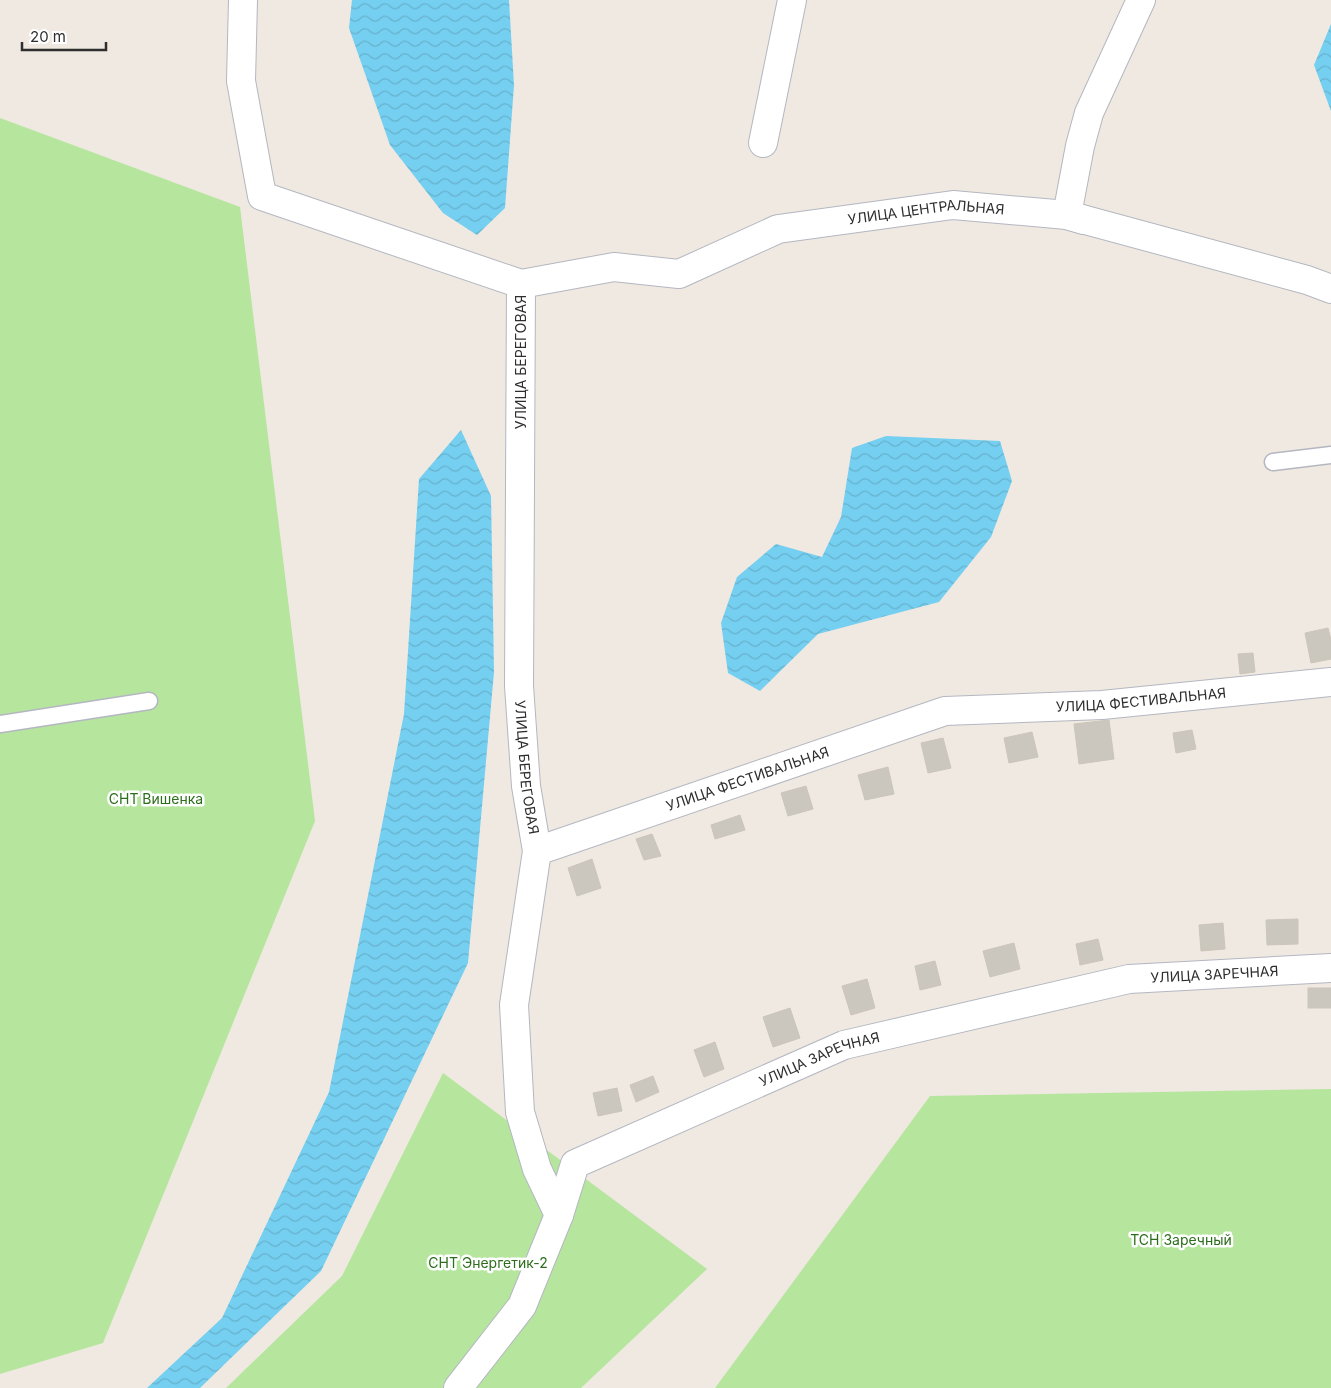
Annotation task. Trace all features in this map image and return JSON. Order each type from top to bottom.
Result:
[{"type":"street","name":"УЛИЦА БЕРЕГОВАЯ","points":[[243,0],[241,81],[262,196],[521,284],[519,686],[526,786],[537,851]]},
{"type":"street","points":[[764,143],[792,0]]},
{"type":"street","points":[[1141,0],[1089,113],[1080,146],[1067,215],[1307,280],[1331,289]]},
{"type":"street","name":"УЛИЦА ЦЕНТРАЛЬНАЯ","points":[[778,229],[953,206]]},
{"type":"street","name":"УЛИЦА ФЕСТИВАЛЬНАЯ","points":[[537,851],[945,711],[1102,705],[1331,682]]},
{"type":"street","points":[[537,851],[514,1005],[519,1102],[520,1112],[537,1169],[559,1215]]},
{"type":"street","name":"УЛИЦА ЗАРЕЧНАЯ","points":[[458,1388],[522,1306],[559,1215],[575,1164],[844,1045],[1129,979],[1331,968]]},
{"type":"lane","points":[[953,206],[1067,215]]},
{"type":"lane","points":[[521,284],[614,267],[679,274],[778,229]]},
{"type":"lane","points":[[1274,462],[1331,456]]},
{"type":"lane","points":[[0,724],[149,701]]},
{"type":"green space","name":"СНТ Вишенка","points":[[0,118],[240,207],[315,821],[103,1343],[0,1374]]},
{"type":"green space","name":"СНТ Энергетик-2","points":[[443,1073],[707,1269],[581,1388],[226,1388],[342,1276]]},
{"type":"green space","name":"ТСН Заречный","points":[[1331,1089],[1331,1388],[715,1388],[930,1096]]},
{"type":"water","points":[[352,0],[509,0],[514,85],[505,208],[477,235],[443,213],[390,145],[349,28]]},
{"type":"water","points":[[1331,24],[1331,111],[1314,65]]},
{"type":"water","points":[[461,430],[491,496],[494,672],[468,963],[321,1271],[200,1388],[147,1388],[222,1318],[329,1092],[404,714],[419,479]]},
{"type":"water","points":[[886,436],[1000,441],[1012,481],[991,537],[939,602],[818,634],[760,691],[728,673],[721,623],[737,577],[776,544],[822,557],[841,517],[852,448]]},
{"type":"building","points":[[1328,628],[1331,640],[1331,659],[1311,663],[1305,633]]},
{"type":"building","points":[[1253,653],[1255,672],[1240,674],[1238,654]]},
{"type":"building","points":[[1109,720],[1114,759],[1079,764],[1074,724]]},
{"type":"building","points":[[1192,730],[1196,749],[1176,753],[1173,733]]},
{"type":"building","points":[[1032,732],[1038,757],[1009,763],[1004,738]]},
{"type":"building","points":[[943,738],[951,768],[928,773],[921,743]]},
{"type":"building","points":[[888,767],[894,794],[865,800],[858,775]]},
{"type":"building","points":[[806,786],[813,809],[788,816],[781,793]]},
{"type":"building","points":[[740,815],[745,830],[715,839],[711,825]]},
{"type":"building","points":[[652,834],[661,856],[644,860],[636,839]]},
{"type":"building","points":[[592,859],[601,888],[577,896],[568,868]]},
{"type":"building","points":[[1298,919],[1298,944],[1267,945],[1266,920]]},
{"type":"building","points":[[1223,923],[1225,949],[1201,951],[1199,925]]},
{"type":"building","points":[[1098,939],[1103,960],[1080,965],[1076,944]]},
{"type":"building","points":[[1014,943],[1020,969],[990,977],[983,951]]},
{"type":"building","points":[[935,961],[941,985],[920,990],[915,966]]},
{"type":"building","points":[[867,979],[875,1008],[851,1015],[842,986]]},
{"type":"building","points":[[1308,988],[1331,988],[1331,1008],[1308,1008]]},
{"type":"building","points":[[790,1008],[800,1038],[773,1047],[763,1017]]},
{"type":"building","points":[[715,1042],[724,1069],[704,1077],[694,1050]]},
{"type":"building","points":[[653,1076],[659,1092],[636,1102],[630,1085]]},
{"type":"building","points":[[617,1088],[622,1111],[598,1116],[593,1093]]}]
